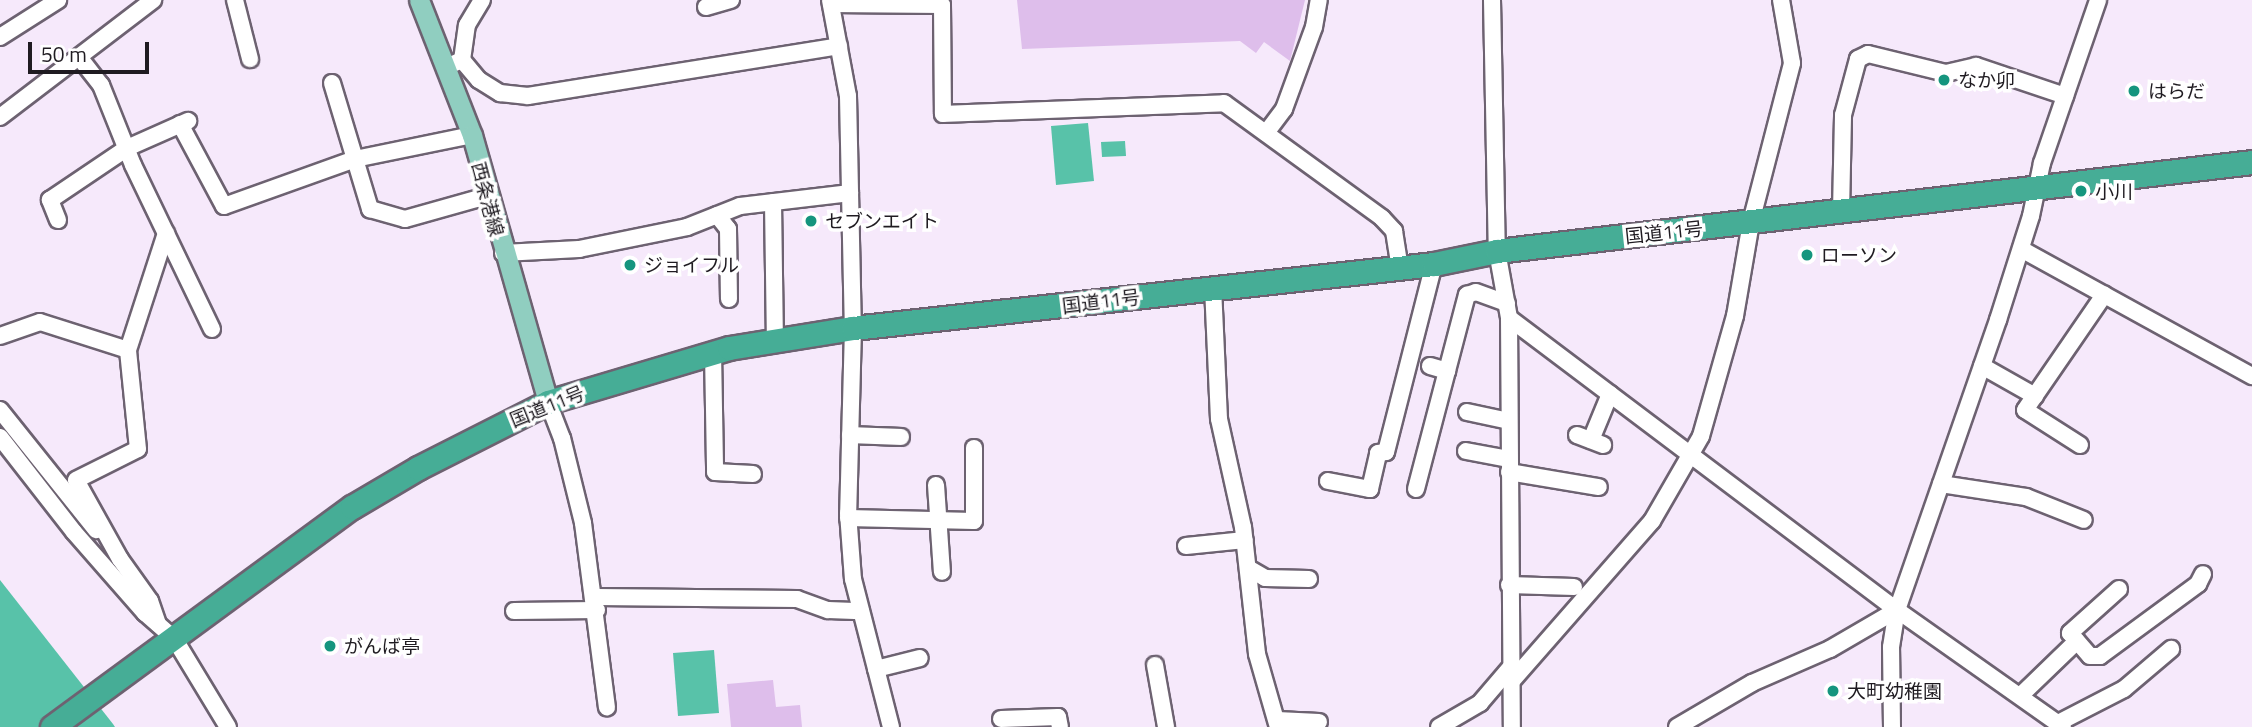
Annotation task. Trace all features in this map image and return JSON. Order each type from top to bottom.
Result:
[{"type":"highway","name":"国道11号","points":[[52,727],[164,637],[352,507],[466,441],[548,402],[713,352],[853,328],[1434,264],[1497,251],[2037,190],[2252,162]]},
{"type":"main road","name":"西条港線","points":[[419,0],[455,63],[487,196],[548,402]]},
{"type":"street","points":[[0,37],[58,0]]},
{"type":"street","points":[[0,117],[153,0]]},
{"type":"street","points":[[235,0],[250,59]]},
{"type":"street","points":[[482,0],[467,25],[455,63],[499,93],[528,96],[839,46]]},
{"type":"street","points":[[706,7],[731,0]]},
{"type":"street","points":[[1266,133],[1284,108],[1314,27],[1319,0]]},
{"type":"street","points":[[1492,0],[1497,251],[1508,311],[1512,727]]},
{"type":"street","points":[[1439,727],[1480,703],[1510,675],[1652,521],[1701,436],[1726,350],[1751,222],[1792,63],[1781,0]]},
{"type":"street","points":[[1892,727],[1891,647],[1897,610],[2021,249],[2065,96],[2098,0]]},
{"type":"street","points":[[891,727],[853,579],[848,518],[853,328],[848,96],[830,2],[942,5],[943,114],[1224,103],[1382,218],[1394,231],[1400,268]]},
{"type":"street","points":[[1841,212],[1843,115],[1858,59],[1868,54],[1946,73],[1976,66],[2065,96]]},
{"type":"street","points":[[79,57],[102,85],[127,148],[212,330]]},
{"type":"street","points":[[332,82],[370,209],[405,219],[487,196]]},
{"type":"street","points":[[58,220],[50,200],[127,148],[186,122],[224,206],[355,159],[472,135]]},
{"type":"street","points":[[503,253],[579,250],[687,227],[740,206],[850,193]]},
{"type":"street","points":[[773,202],[775,340]]},
{"type":"street","points":[[717,215],[728,229],[729,299]]},
{"type":"street","points":[[120,559],[76,480],[138,449],[128,350],[166,233]]},
{"type":"street","points":[[2021,249],[2252,376]]},
{"type":"street","points":[[1328,481],[1370,489],[1378,453],[1386,452],[1434,264]]},
{"type":"street","points":[[1213,287],[1219,419],[1245,540],[1257,654],[1278,724],[1319,722]]},
{"type":"street","points":[[1416,489],[1467,295],[1476,292],[1508,311],[1610,394],[1897,610],[2061,725],[2124,688],[2171,649]]},
{"type":"street","points":[[2080,445],[2025,410],[2104,295]]},
{"type":"street","points":[[0,336],[40,322],[128,350]]},
{"type":"street","points":[[713,352],[715,472],[753,474]]},
{"type":"street","points":[[1430,366],[1447,371]]},
{"type":"street","points":[[1982,366],[2035,397]]},
{"type":"street","points":[[1591,440],[1610,394]]},
{"type":"street","points":[[548,402],[562,438],[597,603],[607,707]]},
{"type":"street","points":[[0,410],[120,559],[150,601],[164,637]]},
{"type":"street","points":[[1467,412],[1509,421]]},
{"type":"street","points":[[850,435],[901,437]]},
{"type":"street","points":[[0,437],[74,532],[164,637],[229,727]]},
{"type":"street","points":[[1411,442],[1427,446]]},
{"type":"street","points":[[848,518],[974,521],[974,448]]},
{"type":"street","points":[[1466,451],[1509,466],[1599,487]]},
{"type":"street","points":[[1941,484],[2026,497],[2084,520]]},
{"type":"street","points":[[936,485],[942,572]]},
{"type":"street","points":[[1186,546],[1245,540]]},
{"type":"street","points":[[1248,568],[1265,578],[1309,579]]},
{"type":"street","points":[[2119,589],[2070,633],[2090,656],[2099,656],[2199,584],[2203,574]]},
{"type":"street","points":[[1509,585],[1574,587]]},
{"type":"street","points":[[514,611],[597,603],[797,599],[828,610],[861,611]]},
{"type":"street","points":[[1677,727],[1752,683],[1830,649],[1897,610]]},
{"type":"street","points":[[2020,696],[2077,640]]},
{"type":"street","points":[[876,669],[920,658]]},
{"type":"street","points":[[1155,665],[1166,727]]},
{"type":"street","points":[[1001,719],[1058,718],[1060,727]]},
{"type":"shaded area","points":[[1017,0],[1305,0],[1290,61],[1264,42],[1256,53],[1240,41],[1022,49]]},
{"type":"shaded area","points":[[1088,123],[1094,181],[1056,185],[1051,126]]},
{"type":"shaded area","points":[[1125,141],[1126,156],[1102,157],[1101,142]]},
{"type":"shaded area","points":[[0,580],[113,724],[115,727],[0,727]]},
{"type":"shaded area","points":[[714,650],[719,713],[678,716],[673,653]]},
{"type":"shaded area","points":[[773,680],[776,707],[800,705],[802,727],[731,727],[727,684]]},
{"type":"place","name":"なか卯","points":[[1944,80]]},
{"type":"place","name":"はらだ","points":[[2134,91]]},
{"type":"place","name":"小川","points":[[2081,191]]},
{"type":"place","name":"セブンエイト","points":[[811,221]]},
{"type":"place","name":"ローソン","points":[[1807,255]]},
{"type":"place","name":"ジョイフル","points":[[630,265]]},
{"type":"place","name":"がんば亭","points":[[330,646]]},
{"type":"place","name":"大町幼稚園","points":[[1833,691]]}]
